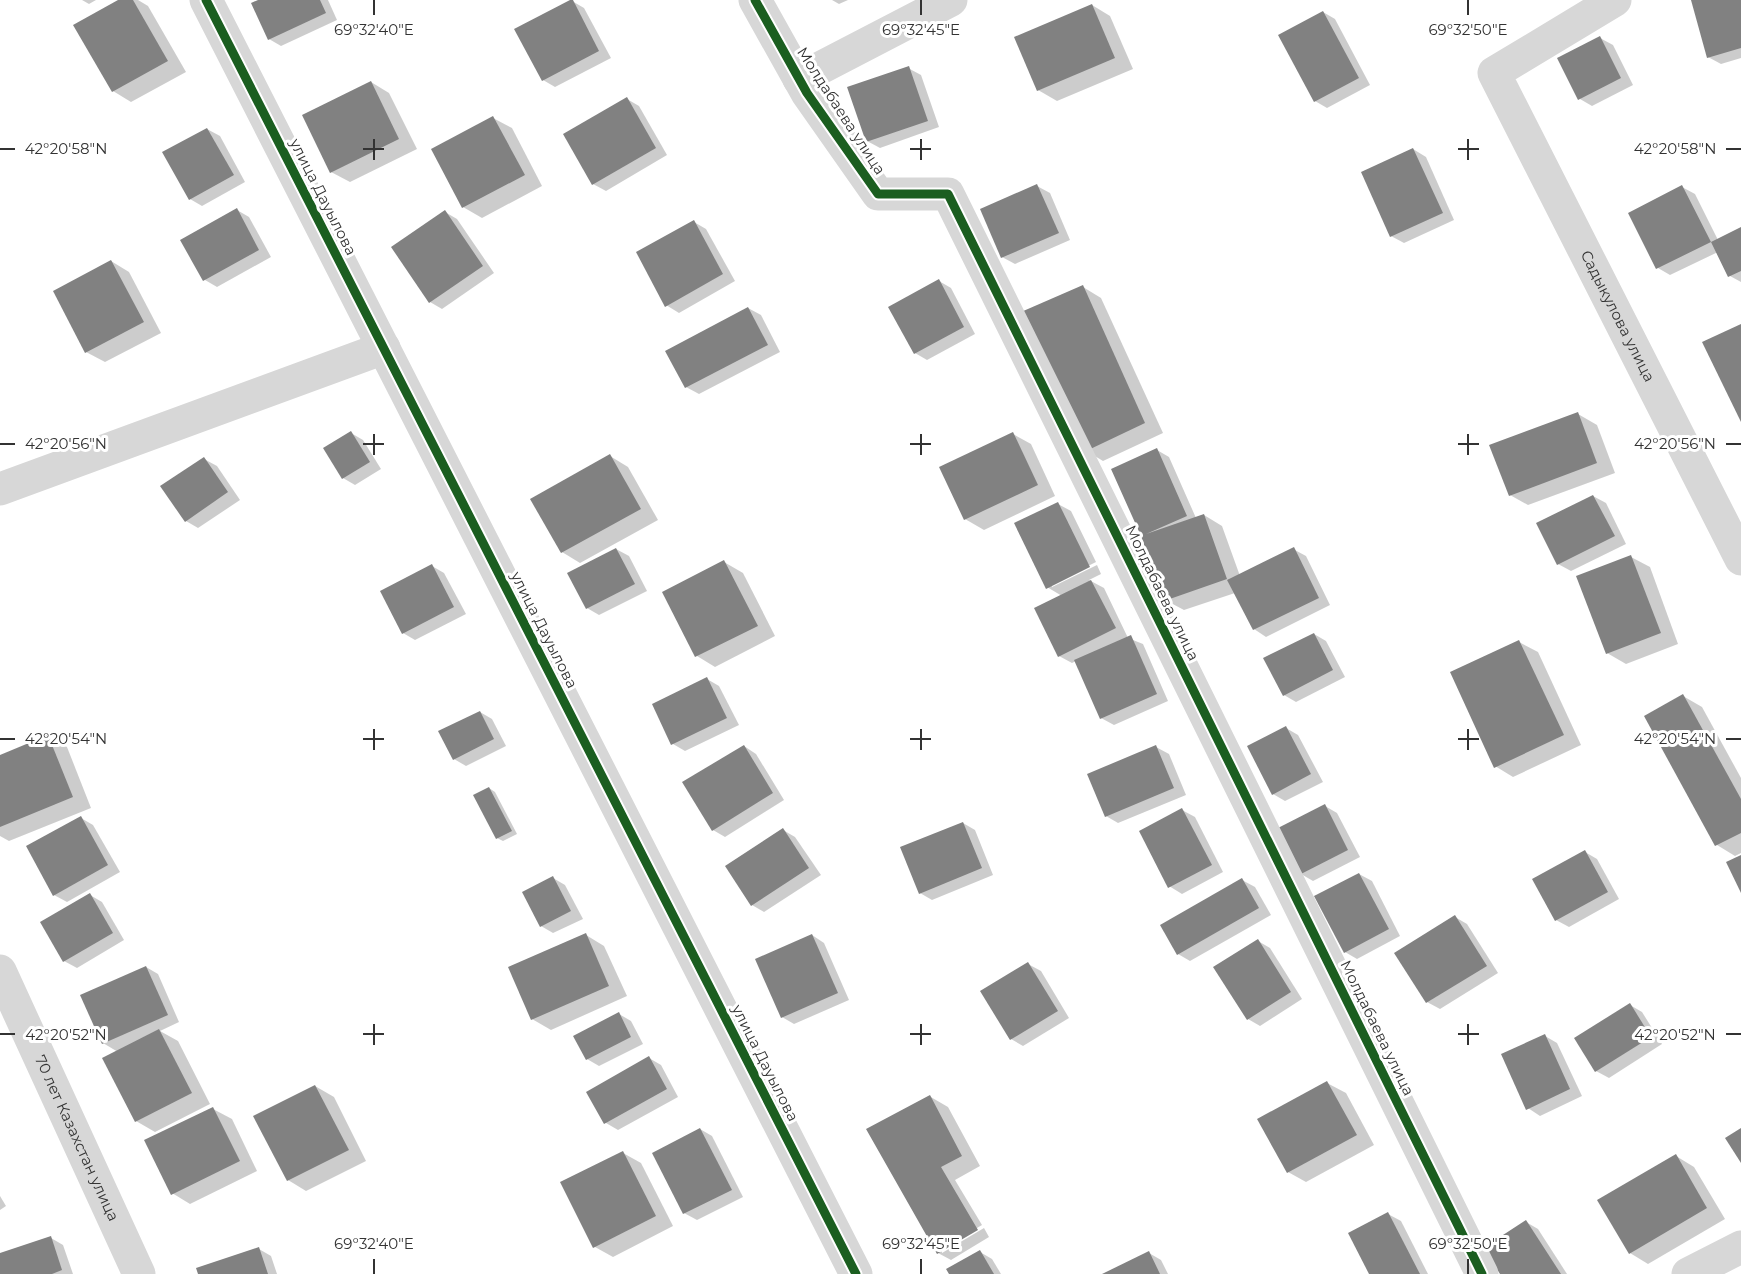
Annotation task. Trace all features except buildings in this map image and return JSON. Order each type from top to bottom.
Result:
[{"type":"street","name":"улица Дауылова","points":[[206,0],[856,1274]]},
{"type":"street","name":"Молдабаева улица","points":[[755,0],[799,79],[878,194],[948,194],[1482,1274]]},
{"type":"street","points":[[799,79],[951,0]]},
{"type":"street","name":"Садыкулова улица","points":[[1615,0],[1494,73],[1741,559]]},
{"type":"street","points":[[0,489],[384,348]]},
{"type":"street","name":"70 лет Казахстан улица","points":[[0,971],[139,1274]]},
{"type":"street","points":[[1688,1274],[1741,1247]]},
{"type":"cycle path","points":[[206,0],[856,1274]]},
{"type":"cycle path","points":[[755,0],[807,93],[878,194],[948,194],[1482,1274]]}]
